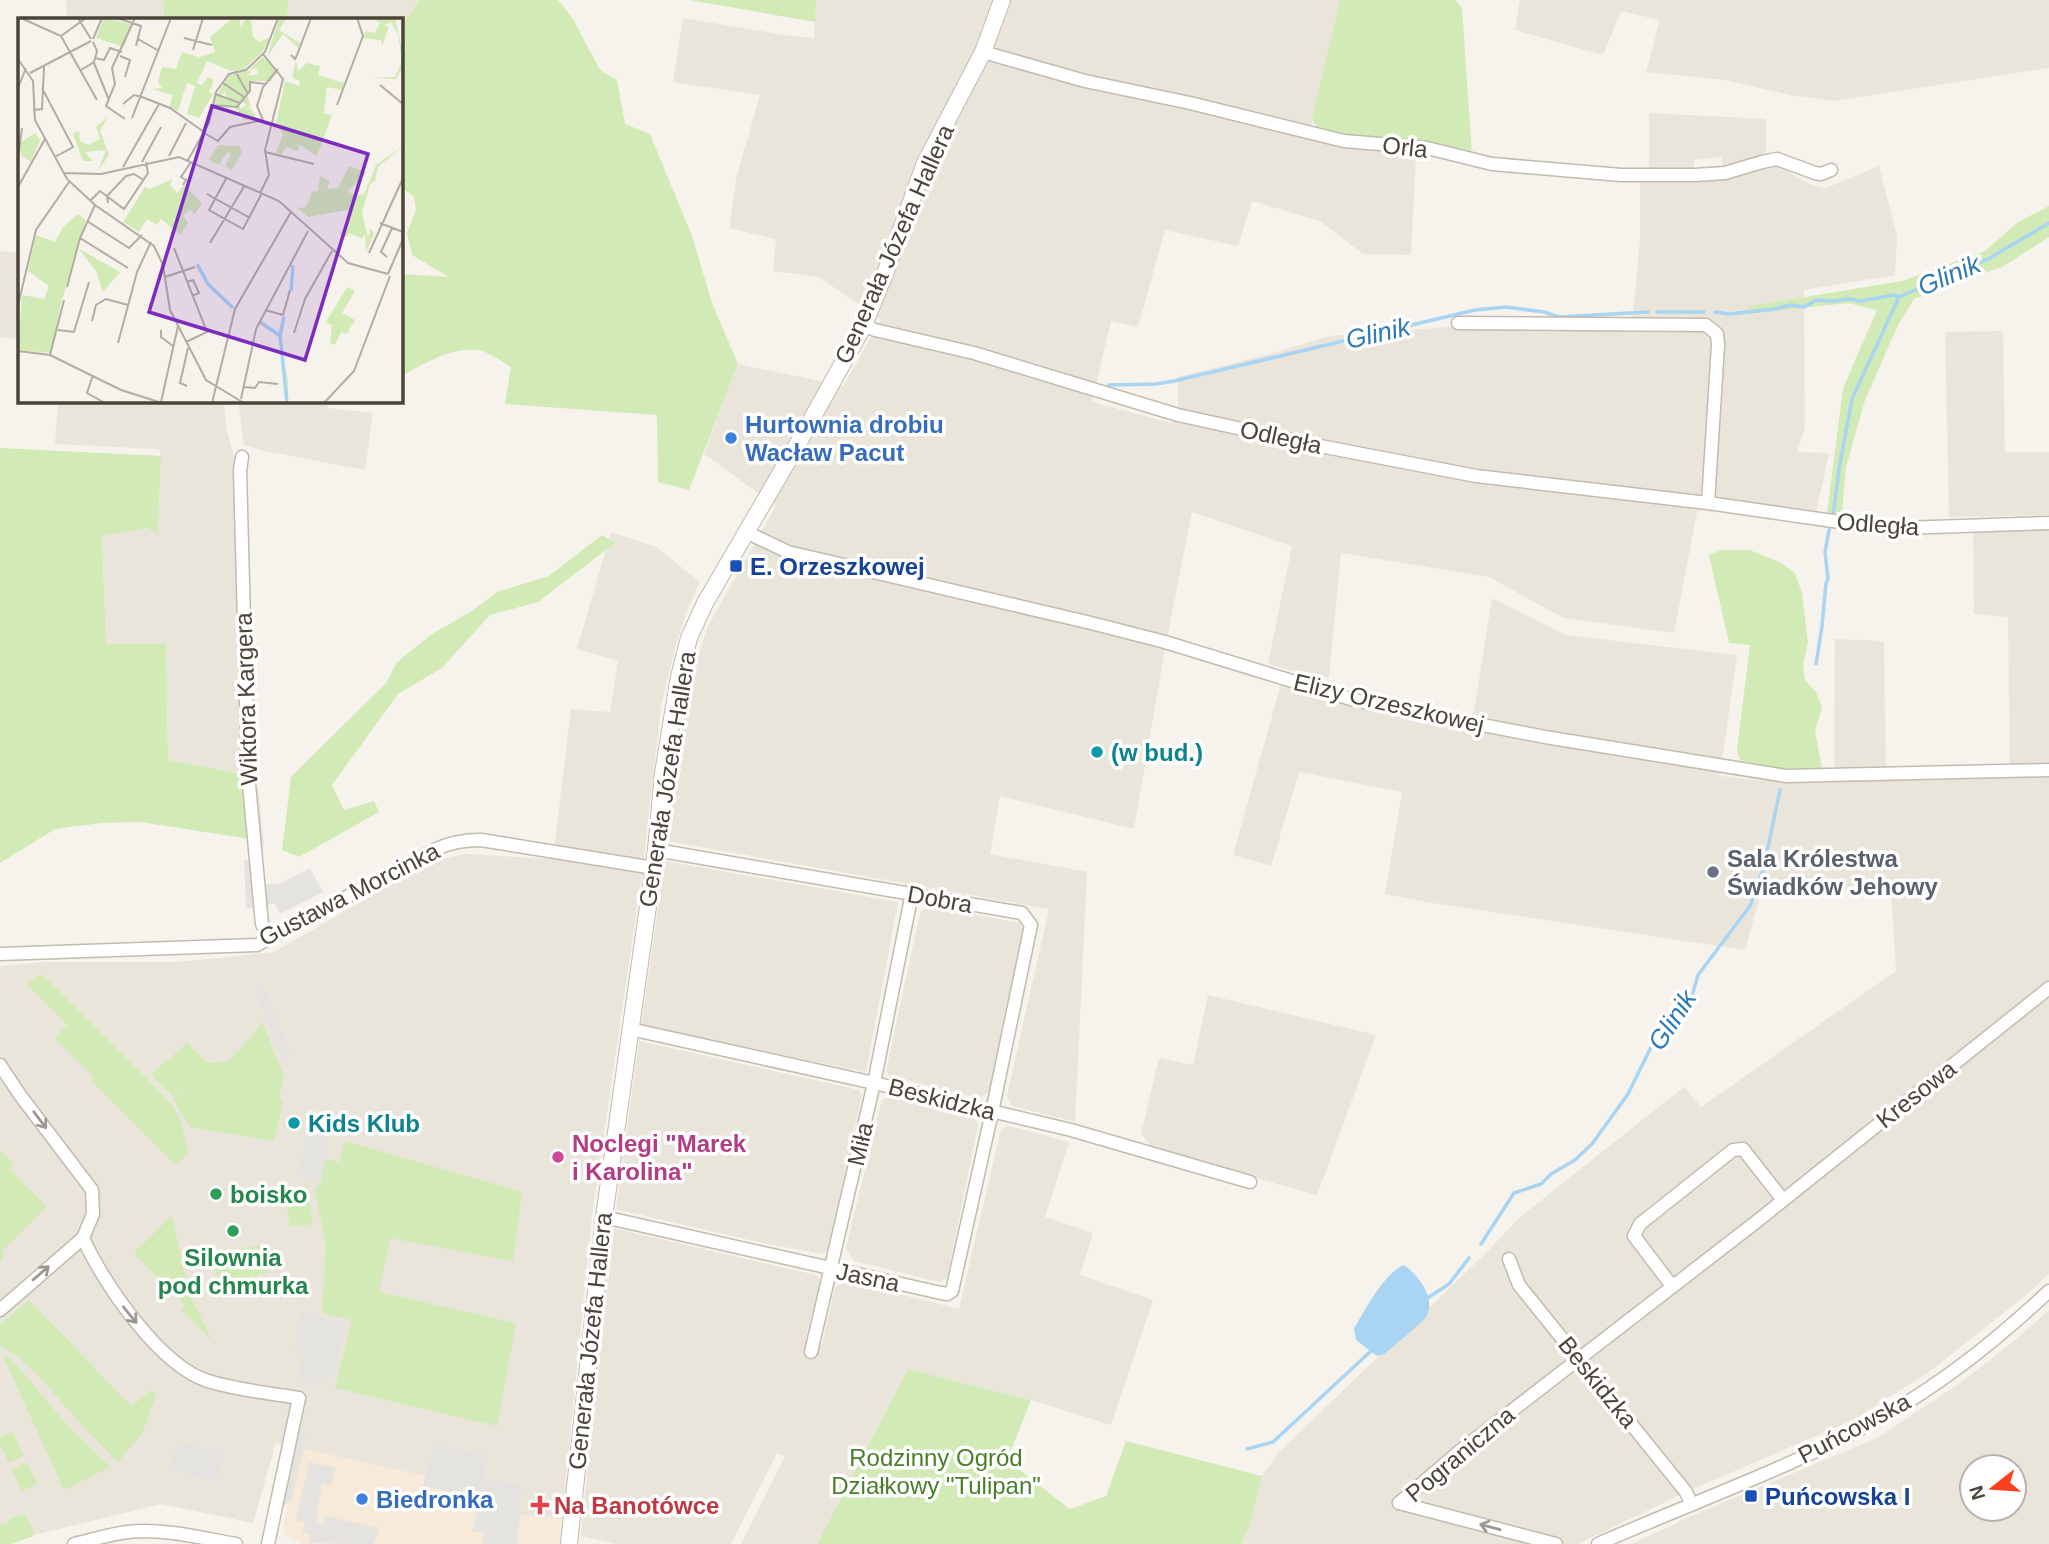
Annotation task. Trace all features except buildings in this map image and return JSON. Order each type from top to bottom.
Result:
[{"type":"street","name":"Generała Józefa Hallera","points":[[569,1544],[604,1217],[654,868],[663,773],[679,677],[689,638],[705,603],[864,325],[925,163],[983,52],[1002,0]]},
{"type":"street","name":"Orla","points":[[983,52],[1085,81],[1190,103],[1344,141],[1427,148],[1492,164],[1621,175],[1695,175],[1725,173],[1777,159],[1815,173],[1831,170]]},
{"type":"street","points":[[1458,323],[1706,325],[1717,334],[1718,345],[1708,503]]},
{"type":"street","name":"Odległa","points":[[864,325],[875,330],[974,353],[1178,415],[1476,476],[1904,528],[2049,523]]},
{"type":"street","name":"Wiktora Kargera","points":[[242,457],[243,642],[248,774],[259,901],[262,924],[268,938]]},
{"type":"street","name":"Elizy Orzeszkowej","points":[[746,532],[788,552],[1103,626],[1354,700],[1545,737],[1786,776],[2049,770]]},
{"type":"street","name":"Gustawa Morcinka","points":[[0,954],[257,945],[436,849],[457,841],[481,840],[654,868]]},
{"type":"street","name":"Dobra","points":[[656,850],[1022,913],[1031,925],[992,1112]]},
{"type":"street","name":"Miła","points":[[811,1352],[874,1083],[912,894]]},
{"type":"street","name":"Kresowa","points":[[1579,1359],[1756,1222],[2049,988]]},
{"type":"street","name":"Beskidzka","points":[[631,1029],[1071,1130],[1250,1182]]},
{"type":"street","points":[[0,1065],[92,1190],[93,1214],[83,1238],[0,1310]]},
{"type":"street","name":"Jasna","points":[[604,1217],[947,1294],[952,1291],[992,1112]]},
{"type":"street","points":[[1672,1286],[1634,1236],[1640,1224],[1733,1150],[1743,1149],[1783,1200]]},
{"type":"street","points":[[83,1238],[124,1308],[172,1359],[189,1372],[206,1381],[299,1398],[268,1544]]},
{"type":"street","name":"Beskidzka","points":[[1509,1259],[1519,1285],[1686,1492],[1691,1503]]},
{"type":"street","name":"Puńcowska","points":[[1598,1544],[1775,1468],[1891,1412],[1969,1360],[2049,1291]]},
{"type":"street","name":"Pograniczna","points":[[1556,1544],[1399,1503],[1461,1450],[1579,1359]]},
{"type":"street","points":[[74,1544],[143,1531],[236,1544]]},
{"type":"shaded area","points":[[66,0],[163,0],[164,18],[67,18]]},
{"type":"shaded area","points":[[288,0],[419,0],[402,26],[402,18],[287,18]]},
{"type":"shaded area","points":[[816,0],[1340,0],[1308,139],[1352,148],[1416,154],[1411,255],[1363,254],[1320,221],[1252,201],[1238,246],[1165,230],[1138,327],[1111,321],[1092,402],[1171,423],[1178,415],[1178,377],[1330,336],[1449,327],[1632,328],[1640,239],[1640,180],[1779,166],[1809,184],[1826,188],[1879,166],[1897,236],[1895,275],[1804,290],[1805,428],[1797,452],[1829,453],[1816,512],[1717,499],[1697,512],[1674,633],[1564,618],[1489,577],[1341,553],[1329,678],[1286,669],[1268,664],[1292,546],[1192,512],[1134,829],[1000,796],[990,854],[1087,872],[1075,1122],[1012,1106],[1007,1096],[1049,909],[667,841],[689,683],[708,626],[776,506],[704,454],[738,364],[843,386],[881,320],[819,277],[773,271],[776,239],[729,228],[737,175],[760,95],[673,82],[683,18],[814,38]]},
{"type":"shaded area","points":[[1520,0],[2049,0],[2049,68],[1834,101],[1790,95],[1726,80],[1646,72],[1660,20],[1621,11],[1603,55],[1515,30]]},
{"type":"shaded area","points":[[1649,113],[1766,119],[1766,156],[1723,167],[1721,157],[1694,160],[1694,169],[1649,168]]},
{"type":"shaded area","points":[[0,251],[18,253],[18,339],[0,337]]},
{"type":"shaded area","points":[[2003,331],[2005,452],[2049,452],[2049,515],[1949,517],[1945,332]]},
{"type":"shaded area","points":[[58,402],[224,402],[226,427],[237,469],[242,774],[168,760],[166,644],[106,644],[102,535],[147,528],[158,532],[159,449],[55,444]]},
{"type":"shaded area","points":[[238,402],[328,402],[328,408],[373,413],[365,470],[244,445]]},
{"type":"shaded area","points":[[1973,530],[2049,530],[2049,1274],[1929,1372],[1853,1420],[1686,1492],[1578,1544],[1241,1544],[1249,1527],[1262,1476],[1278,1453],[1521,1216],[1684,1087],[1701,1107],[1896,971],[1891,887],[1760,896],[1745,950],[1385,894],[1402,792],[1299,772],[1271,866],[1233,855],[1281,684],[1354,706],[1471,730],[1492,598],[1566,635],[1737,655],[1720,776],[1790,783],[1834,783],[1835,639],[1884,641],[1886,781],[2010,778],[2008,617],[1974,614]]},
{"type":"shaded area","points":[[611,532],[656,547],[700,582],[686,613],[661,706],[643,866],[592,1216],[562,1519],[520,1515],[485,1481],[488,1456],[425,1476],[276,1443],[253,1523],[161,1504],[30,1536],[0,1539],[0,966],[44,962],[179,962],[274,952],[430,862],[465,854],[553,859],[571,709],[610,712],[618,661],[577,649]]},
{"type":"shaded area","points":[[248,649],[253,655],[257,777],[254,784],[258,789],[264,844],[260,851],[251,760]]},
{"type":"shaded area","points":[[244,860],[252,860],[255,909],[246,908]]},
{"type":"shaded area","points":[[665,861],[898,902],[866,1072],[641,1026]]},
{"type":"shaded area","points":[[310,868],[323,892],[280,914],[274,903],[264,907],[262,885],[279,884]]},
{"type":"shaded area","points":[[928,906],[1019,923],[1025,932],[989,1092],[979,1098],[889,1076],[886,1071],[920,913]]},
{"type":"shaded area","points":[[263,984],[291,1056],[283,1059],[254,988]]},
{"type":"shaded area","points":[[1208,995],[1376,1035],[1317,1195],[1155,1150],[1141,1134],[1159,1058],[1193,1065]]},
{"type":"shaded area","points":[[639,1041],[859,1090],[862,1095],[828,1248],[823,1254],[762,1243],[616,1209]]},
{"type":"shaded area","points":[[888,1097],[975,1117],[978,1125],[947,1278],[940,1282],[854,1261],[846,1248],[882,1100]]},
{"type":"shaded area","points":[[309,1124],[317,1126],[329,1140],[321,1181],[298,1176]]},
{"type":"shaded area","points":[[1009,1126],[1069,1142],[1045,1217],[1093,1233],[1080,1275],[1153,1300],[1111,1425],[1031,1400],[908,1369],[817,1544],[741,1544],[785,1456],[777,1453],[731,1544],[617,1544],[581,1536],[613,1228],[816,1275],[820,1278],[820,1283],[805,1341],[822,1345],[835,1287],[846,1281],[959,1309],[1001,1129]]},
{"type":"shaded area","points":[[2049,1310],[2049,1544],[1631,1544],[1877,1438],[1960,1383]]},
{"type":"shaded area","points":[[302,1311],[346,1323],[335,1374],[308,1384],[298,1378],[302,1359],[294,1347]]},
{"type":"shaded area","points":[[299,1423],[306,1436],[292,1499],[281,1508]]},
{"type":"shaded area","points":[[177,1442],[223,1452],[217,1481],[170,1470]]},
{"type":"shaded area","points":[[432,1444],[488,1455],[485,1481],[523,1484],[520,1515],[562,1519],[560,1544],[303,1544],[286,1536],[283,1528],[299,1448],[425,1476]]},
{"type":"shaded area","points":[[432,1444],[488,1455],[485,1481],[523,1484],[517,1544],[483,1544],[484,1533],[472,1531],[480,1499],[423,1486]]},
{"type":"shaded area","points":[[309,1462],[336,1468],[331,1486],[322,1484],[317,1523],[324,1525],[325,1516],[379,1528],[374,1544],[309,1543],[310,1534],[302,1532],[305,1522],[296,1520]]},
{"type":"green space","points":[[163,0],[288,0],[287,18],[164,18]]},
{"type":"green space","points":[[419,0],[558,0],[573,19],[600,70],[617,80],[625,124],[650,134],[692,236],[712,303],[738,364],[689,490],[658,482],[657,415],[505,404],[511,367],[482,351],[452,352],[402,375],[402,274],[449,277],[412,255],[407,233],[416,210],[414,197],[402,184],[402,26]]},
{"type":"green space","points":[[690,0],[816,0],[815,22]]},
{"type":"green space","points":[[1340,0],[1455,0],[1462,8],[1472,155],[1320,132],[1312,119]]},
{"type":"green space","points":[[2049,206],[2049,237],[2004,266],[1914,299],[1898,325],[1865,400],[1846,467],[1842,512],[1827,513],[1843,388],[1877,310],[1848,303],[1747,314],[1750,306],[1902,281],[1985,251],[2018,222]]},
{"type":"green space","points":[[0,448],[161,456],[158,533],[147,528],[102,536],[106,644],[166,644],[168,760],[242,774],[250,839],[140,822],[102,823],[55,829],[0,863]]},
{"type":"green space","points":[[602,535],[615,543],[538,602],[490,615],[442,668],[398,694],[332,785],[344,810],[374,801],[379,812],[299,857],[282,850],[291,777],[386,683],[397,662],[432,634],[472,611],[497,592],[549,576]]},
{"type":"green space","points":[[1721,550],[1750,550],[1781,563],[1795,573],[1802,593],[1808,642],[1803,665],[1805,680],[1816,692],[1822,707],[1815,731],[1822,768],[1775,768],[1740,760],[1737,750],[1750,645],[1729,643],[1709,555]]},
{"type":"green space","points":[[42,974],[170,1102],[181,1121],[188,1154],[175,1165],[91,1080],[94,1077],[55,1038],[67,1025],[27,984]]},
{"type":"green space","points":[[262,1022],[284,1076],[279,1097],[283,1103],[274,1141],[190,1127],[173,1099],[189,1082],[173,1097],[151,1075],[187,1043],[208,1063],[227,1061],[241,1049]]},
{"type":"green space","points":[[344,1141],[522,1192],[513,1261],[390,1238],[379,1292],[516,1323],[497,1426],[335,1388],[352,1320],[322,1313],[326,1245],[315,1191],[321,1181],[325,1159],[340,1162]]},
{"type":"green space","points":[[0,1150],[13,1163],[9,1168],[47,1207],[1,1252],[4,1257],[0,1262]]},
{"type":"green space","points":[[307,1186],[313,1224],[290,1227],[284,1190]]},
{"type":"green space","points":[[172,1215],[188,1290],[212,1341],[181,1310],[185,1305],[134,1253]]},
{"type":"green space","points":[[263,1245],[268,1273],[218,1283],[213,1254]]},
{"type":"green space","points":[[29,1300],[132,1407],[150,1390],[156,1394],[143,1432],[118,1462],[30,1367],[0,1345],[0,1324]]},
{"type":"green space","points":[[2,1354],[12,1360],[69,1427],[110,1467],[64,1490]]},
{"type":"green space","name":"Rodzinny Ogród Działkowy \"Tulipan\"","points":[[908,1369],[1031,1400],[1007,1460],[1070,1509],[1106,1496],[1126,1441],[1262,1476],[1249,1527],[1241,1544],[817,1544]]},
{"type":"green space","points":[[13,1432],[24,1456],[9,1463],[0,1445],[0,1437]]},
{"type":"green space","points":[[27,1462],[37,1484],[22,1491],[11,1469]]},
{"type":"green space","points":[[25,1514],[34,1532],[33,1536],[11,1544],[0,1544],[0,1525]]},
{"type":"water","points":[[1404,1265],[1415,1275],[1428,1295],[1429,1310],[1419,1325],[1385,1354],[1377,1356],[1356,1340],[1354,1329],[1382,1284]]},
{"type":"waterway","name":"Glinik","points":[[1715,312],[1729,314],[1791,305],[1804,307],[1816,300],[1861,301],[1893,295],[1899,297],[1988,259],[2049,223]]},
{"type":"waterway","points":[[1833,516],[1852,399],[1899,297]]},
{"type":"waterway","name":"Glinik","points":[[1109,385],[1174,381],[1475,310],[1506,307],[1544,312],[1559,317],[1648,312]]},
{"type":"waterway","name":"Glinik","points":[[1657,312],[1704,312]]},
{"type":"waterway","name":"Glinik","points":[[1816,664],[1828,579],[1825,552],[1830,525]]},
{"type":"waterway","name":"Glinik","points":[[1481,1244],[1514,1193],[1541,1184],[1551,1174],[1575,1160],[1592,1144],[1628,1094],[1655,1039],[1672,1013],[1692,996],[1698,975],[1750,906],[1764,866],[1780,790]]},
{"type":"waterway","name":"Glinik","points":[[1426,1299],[1449,1284],[1469,1258]]},
{"type":"waterway","name":"Glinik","points":[[1247,1449],[1273,1442],[1372,1350]]},
{"type":"place","name":"Hurtownia drobiu Wacław Pacut","points":[[731,438]]},
{"type":"place","name":"E. Orzeszkowej","points":[[736,566]]},
{"type":"place","name":"(w bud.)","points":[[1097,752]]},
{"type":"place","name":"Sala Królestwa Świadków Jehowy","points":[[1713,872]]},
{"type":"place","name":"Kids Klub","points":[[294,1123]]},
{"type":"place","name":"Noclegi \"Marek i Karolina\"","points":[[558,1157]]},
{"type":"place","name":"boisko","points":[[216,1194]]},
{"type":"place","name":"Silownia pod chmurka","points":[[233,1231]]},
{"type":"place","name":"Puńcowska I","points":[[1751,1496]]},
{"type":"place","name":"Biedronka","points":[[362,1499]]},
{"type":"place","name":"Na Banotówce","points":[[540,1505]]}]
